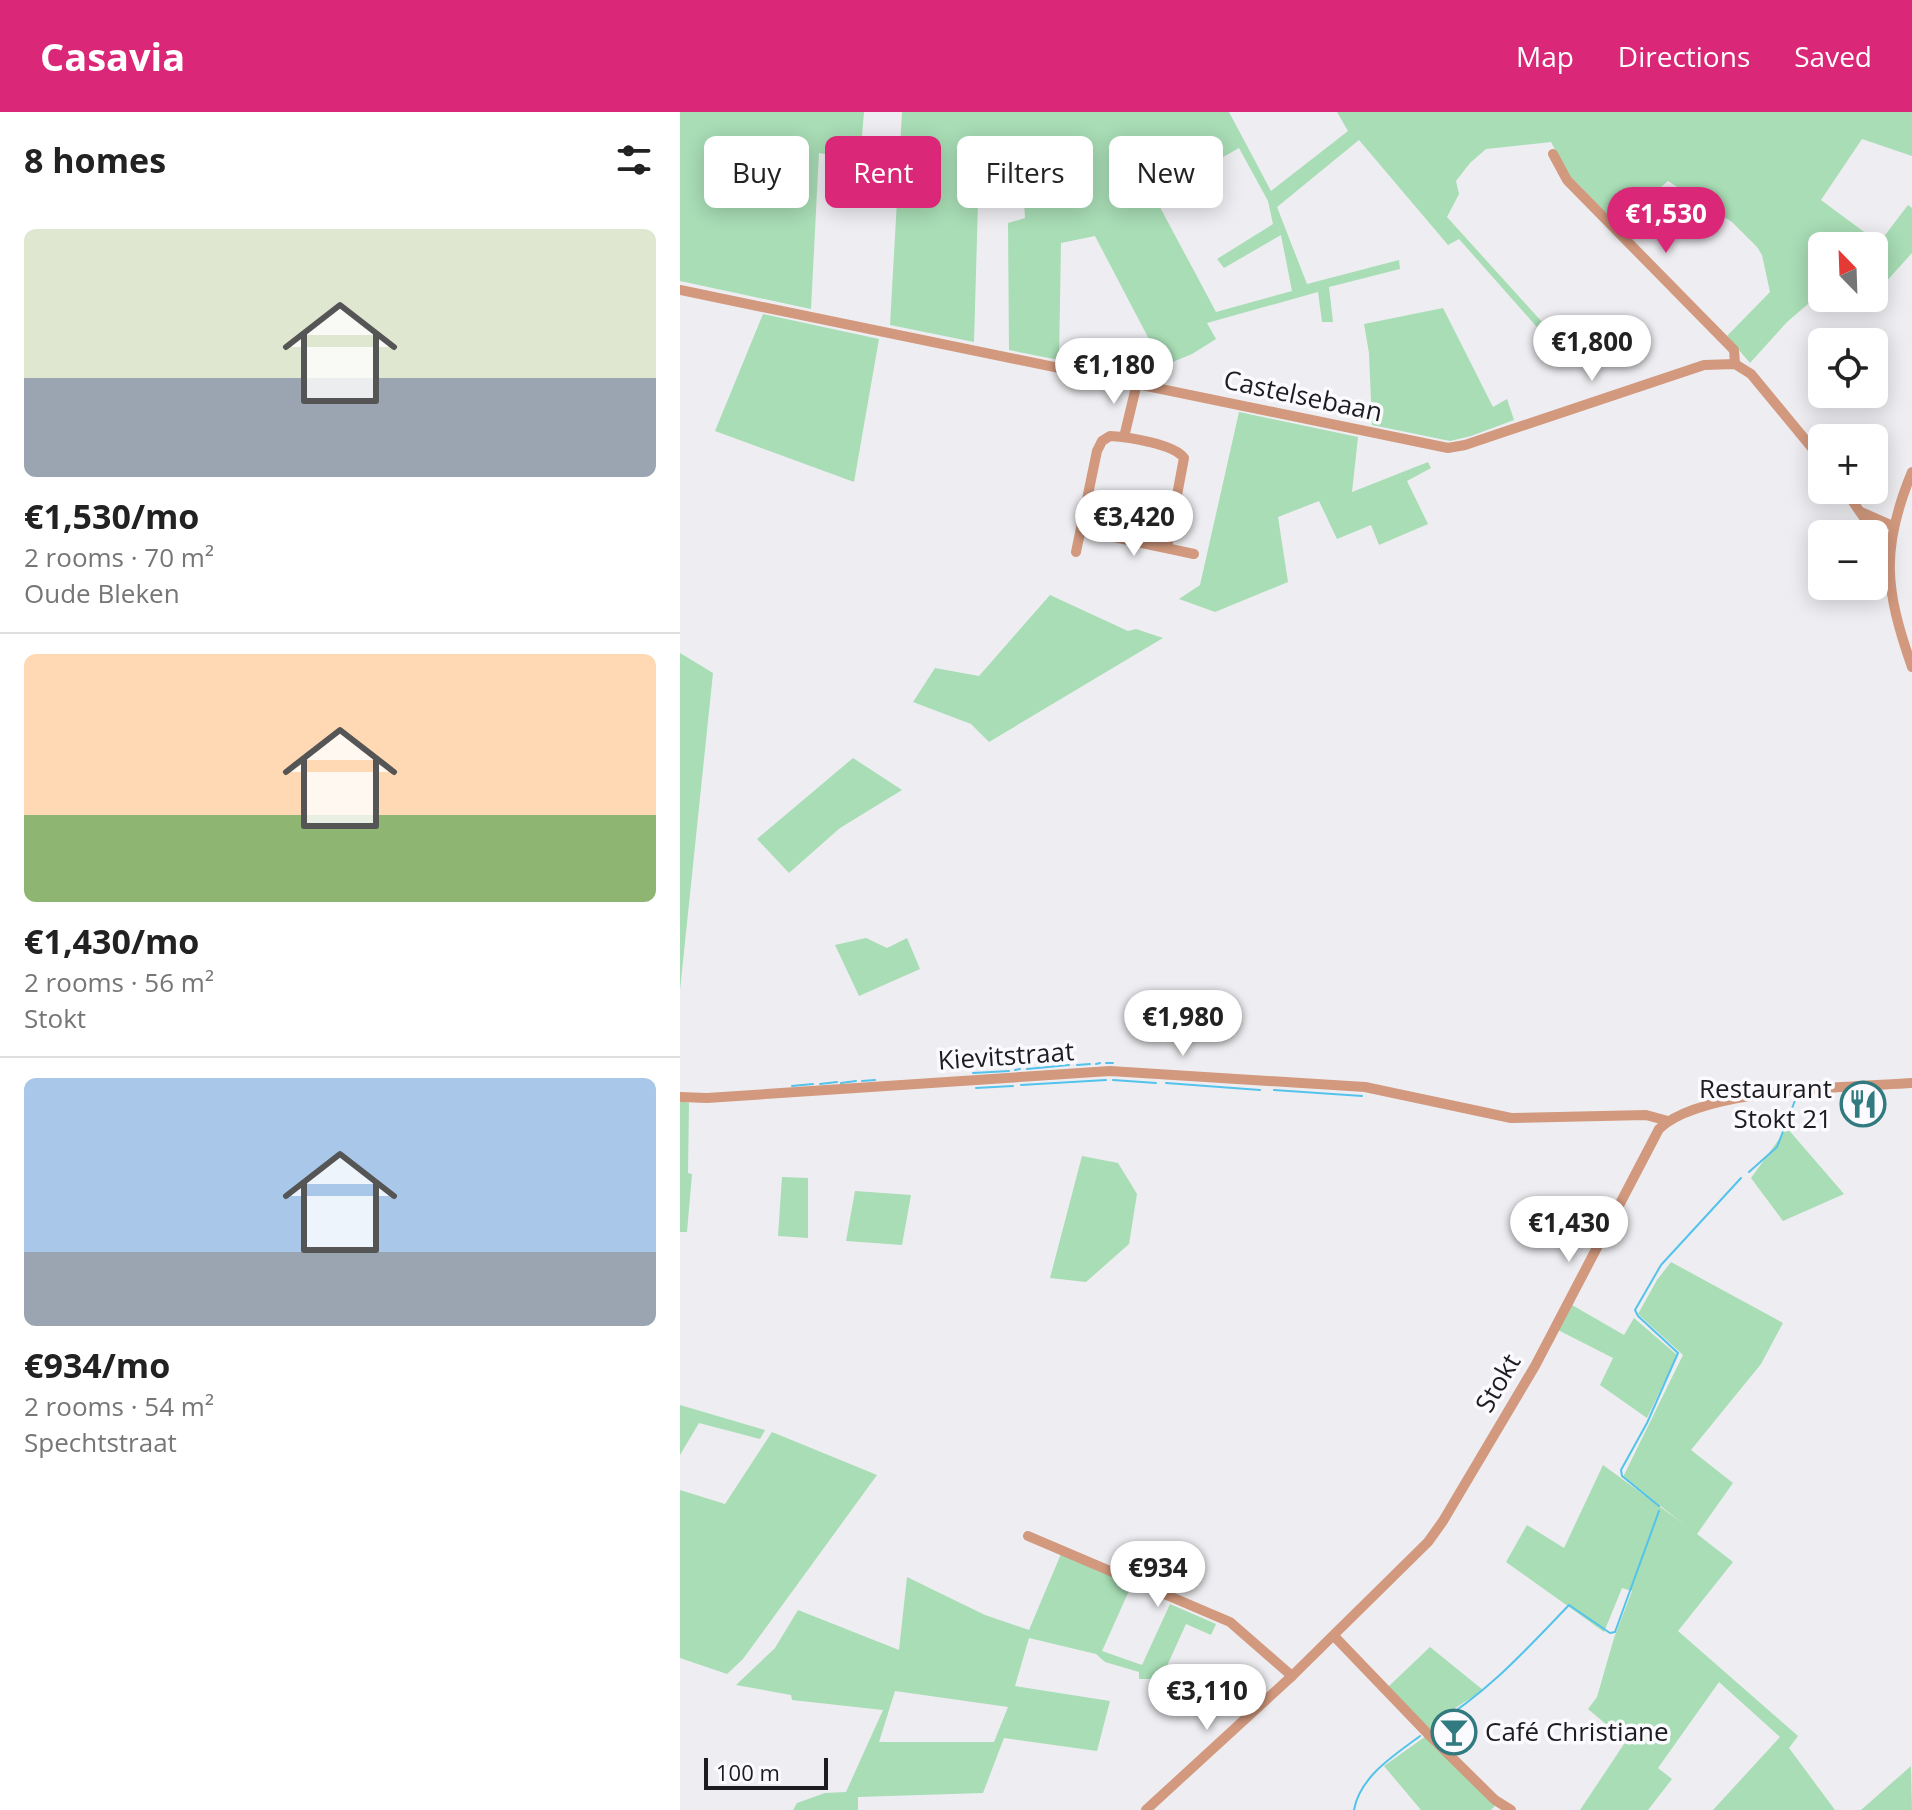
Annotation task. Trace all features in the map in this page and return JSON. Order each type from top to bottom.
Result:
[{"type":"street","points":[[1553,154],[1567,180],[1734,350],[1735,364],[1751,374],[1808,443]]},
{"type":"street","name":"Castelsebaan","points":[[680,290],[1455,448],[1675,373],[1704,365],[1735,364]]},
{"type":"street","points":[[1124,437],[1137,383]]},
{"type":"street","points":[[1076,552],[1097,451],[1102,441],[1110,436],[1170,448],[1180,452],[1184,458],[1167,548]]},
{"type":"street","points":[[1912,472],[1893,526],[1889,575],[1892,603],[1912,667]]},
{"type":"street","points":[[1855,504],[1864,522],[1891,541]]},
{"type":"street","points":[[1861,512],[1893,526]]},
{"type":"street","points":[[1081,530],[1194,554]]},
{"type":"street","name":"Kievitstraat","points":[[680,1097],[707,1098],[1110,1071],[1365,1087],[1511,1118],[1646,1115],[1668,1121]]},
{"type":"street","points":[[1668,1121],[1695,1109],[1749,1097],[1912,1083]]},
{"type":"street","name":"Stokt","points":[[1146,1810],[1334,1636],[1410,1562],[1443,1521],[1535,1366],[1659,1129],[1668,1121]]},
{"type":"street","points":[[1028,1536],[1230,1622],[1292,1676]]},
{"type":"street","points":[[1334,1636],[1495,1800],[1511,1810]]},
{"type":"green space","points":[[680,112],[864,112],[862,136],[825,136],[825,154],[819,153],[811,309],[680,281]]},
{"type":"green space","points":[[902,112],[1229,112],[1271,191],[1348,131],[1337,112],[1912,112],[1912,156],[1862,139],[1821,200],[1864,232],[1808,232],[1808,304],[1750,363],[1727,336],[1770,292],[1762,255],[1757,247],[1732,222],[1668,181],[1617,224],[1568,174],[1551,142],[1486,149],[1456,181],[1459,194],[1447,217],[1542,322],[1551,327],[1543,334],[1459,239],[1448,245],[1359,140],[1277,207],[1307,284],[1399,260],[1400,269],[1329,287],[1333,322],[1322,322],[1318,292],[1207,323],[1216,339],[1192,354],[1163,366],[1095,236],[1061,243],[1059,360],[1009,350],[1008,223],[1025,218],[1024,208],[1093,208],[1093,136],[957,136],[957,208],[978,208],[974,342],[890,325],[897,208],[941,208],[941,136],[901,136]],"holes":[[[1109,136],[1223,136],[1223,157],[1239,148],[1268,201],[1273,224],[1217,259],[1224,268],[1281,235],[1292,291],[1216,312],[1160,208],[1109,208]]]},
{"type":"green space","points":[[1908,205],[1912,208],[1912,253],[1888,280],[1887,232]]},
{"type":"green space","points":[[1443,308],[1493,407],[1507,399],[1514,420],[1450,441],[1372,425],[1369,353],[1364,324]]},
{"type":"green space","points":[[763,314],[879,339],[854,482],[715,431]]},
{"type":"green space","points":[[1239,412],[1358,437],[1352,492],[1428,462],[1431,468],[1407,481],[1428,524],[1379,545],[1371,525],[1337,539],[1319,501],[1278,517],[1288,582],[1215,612],[1179,599],[1200,585]]},
{"type":"green space","points":[[1050,595],[1128,631],[1136,629],[1163,638],[989,742],[971,724],[913,702],[935,668],[979,676]]},
{"type":"green space","points":[[680,653],[713,673],[680,990]]},
{"type":"green space","points":[[853,758],[902,790],[840,828],[789,873],[757,839]]},
{"type":"green space","points":[[866,938],[887,948],[907,938],[920,969],[859,996],[835,945]]},
{"type":"green space","points":[[680,1100],[689,1103],[688,1173],[692,1174],[687,1232],[680,1232]]},
{"type":"green space","points":[[1787,1128],[1844,1194],[1783,1221],[1751,1178]]},
{"type":"green space","points":[[1082,1156],[1118,1163],[1137,1194],[1129,1244],[1086,1282],[1050,1278]]},
{"type":"green space","points":[[782,1177],[808,1178],[808,1238],[778,1236]]},
{"type":"green space","points":[[855,1191],[911,1195],[902,1245],[846,1241]]},
{"type":"green space","points":[[1671,1262],[1783,1323],[1761,1364],[1691,1450],[1733,1483],[1697,1534],[1733,1562],[1678,1631],[1798,1736],[1789,1748],[1835,1810],[1713,1810],[1780,1737],[1719,1682],[1658,1768],[1672,1779],[1648,1810],[1580,1810],[1626,1741],[1588,1709],[1597,1697],[1632,1591],[1622,1588],[1604,1632],[1506,1562],[1527,1525],[1564,1548],[1603,1465],[1685,1525],[1623,1477],[1683,1355],[1638,1314]]},
{"type":"green space","points":[[1572,1305],[1624,1335],[1634,1318],[1677,1355],[1647,1418],[1600,1385],[1613,1358],[1558,1330]]},
{"type":"green space","points":[[680,1405],[765,1430],[760,1439],[699,1423],[680,1455]]},
{"type":"green space","points":[[772,1432],[877,1475],[743,1659],[727,1674],[680,1658],[680,1490],[725,1504]]},
{"type":"green space","points":[[1061,1554],[1132,1584],[1102,1651],[1142,1665],[1170,1604],[1216,1624],[1211,1635],[1186,1624],[1161,1679],[1139,1679],[1139,1672],[1105,1662],[1096,1654],[1029,1638],[1015,1686],[1110,1701],[1097,1751],[1004,1738],[983,1793],[858,1797],[858,1810],[793,1810],[797,1803],[825,1793],[846,1792],[883,1710],[792,1700],[791,1695],[736,1685],[775,1648],[798,1610],[899,1650],[907,1577],[985,1615],[1029,1630]],"holes":[[[895,1691],[1008,1707],[994,1742],[879,1742]]]},
{"type":"green space","points":[[1430,1647],[1483,1690],[1446,1714],[1447,1718],[1431,1730],[1388,1687]]},
{"type":"green space","points":[[1426,1736],[1495,1806],[1491,1810],[1421,1810],[1384,1766]]},
{"type":"green space","points":[[1911,1766],[1912,1810],[1861,1810]]},
{"type":"waterway","points":[[1096,1064],[1100,1063]]},
{"type":"waterway","points":[[1106,1063],[1113,1063]]},
{"type":"waterway","points":[[1077,1065],[1090,1064]]},
{"type":"waterway","points":[[1027,1069],[1069,1065]]},
{"type":"waterway","points":[[1015,1070],[1020,1069]]},
{"type":"waterway","points":[[973,1073],[1009,1071]]},
{"type":"waterway","points":[[862,1081],[875,1080]]},
{"type":"waterway","points":[[1021,1085],[1106,1080]]},
{"type":"waterway","points":[[1113,1080],[1156,1083]]},
{"type":"waterway","points":[[841,1083],[856,1081]]},
{"type":"waterway","points":[[820,1084],[837,1082]]},
{"type":"waterway","points":[[1166,1083],[1260,1090]]},
{"type":"waterway","points":[[792,1086],[813,1084]]},
{"type":"waterway","points":[[976,1088],[1013,1086]]},
{"type":"waterway","points":[[1274,1090],[1362,1096]]},
{"type":"waterway","points":[[1749,1172],[1777,1147],[1796,1098]]},
{"type":"waterway","points":[[1659,1506],[1622,1476],[1621,1470],[1647,1423],[1678,1353],[1635,1310],[1661,1265],[1741,1178]]},
{"type":"waterway","points":[[1432,1727],[1488,1685],[1569,1605],[1610,1633],[1615,1632],[1659,1511]]},
{"type":"waterway","points":[[1354,1810],[1363,1787],[1371,1777],[1420,1736]]},
{"type":"place","name":"Restaurant Stokt 21","points":[[1863,1104]]},
{"type":"place","name":"Café Christiane","points":[[1454,1732]]}]
